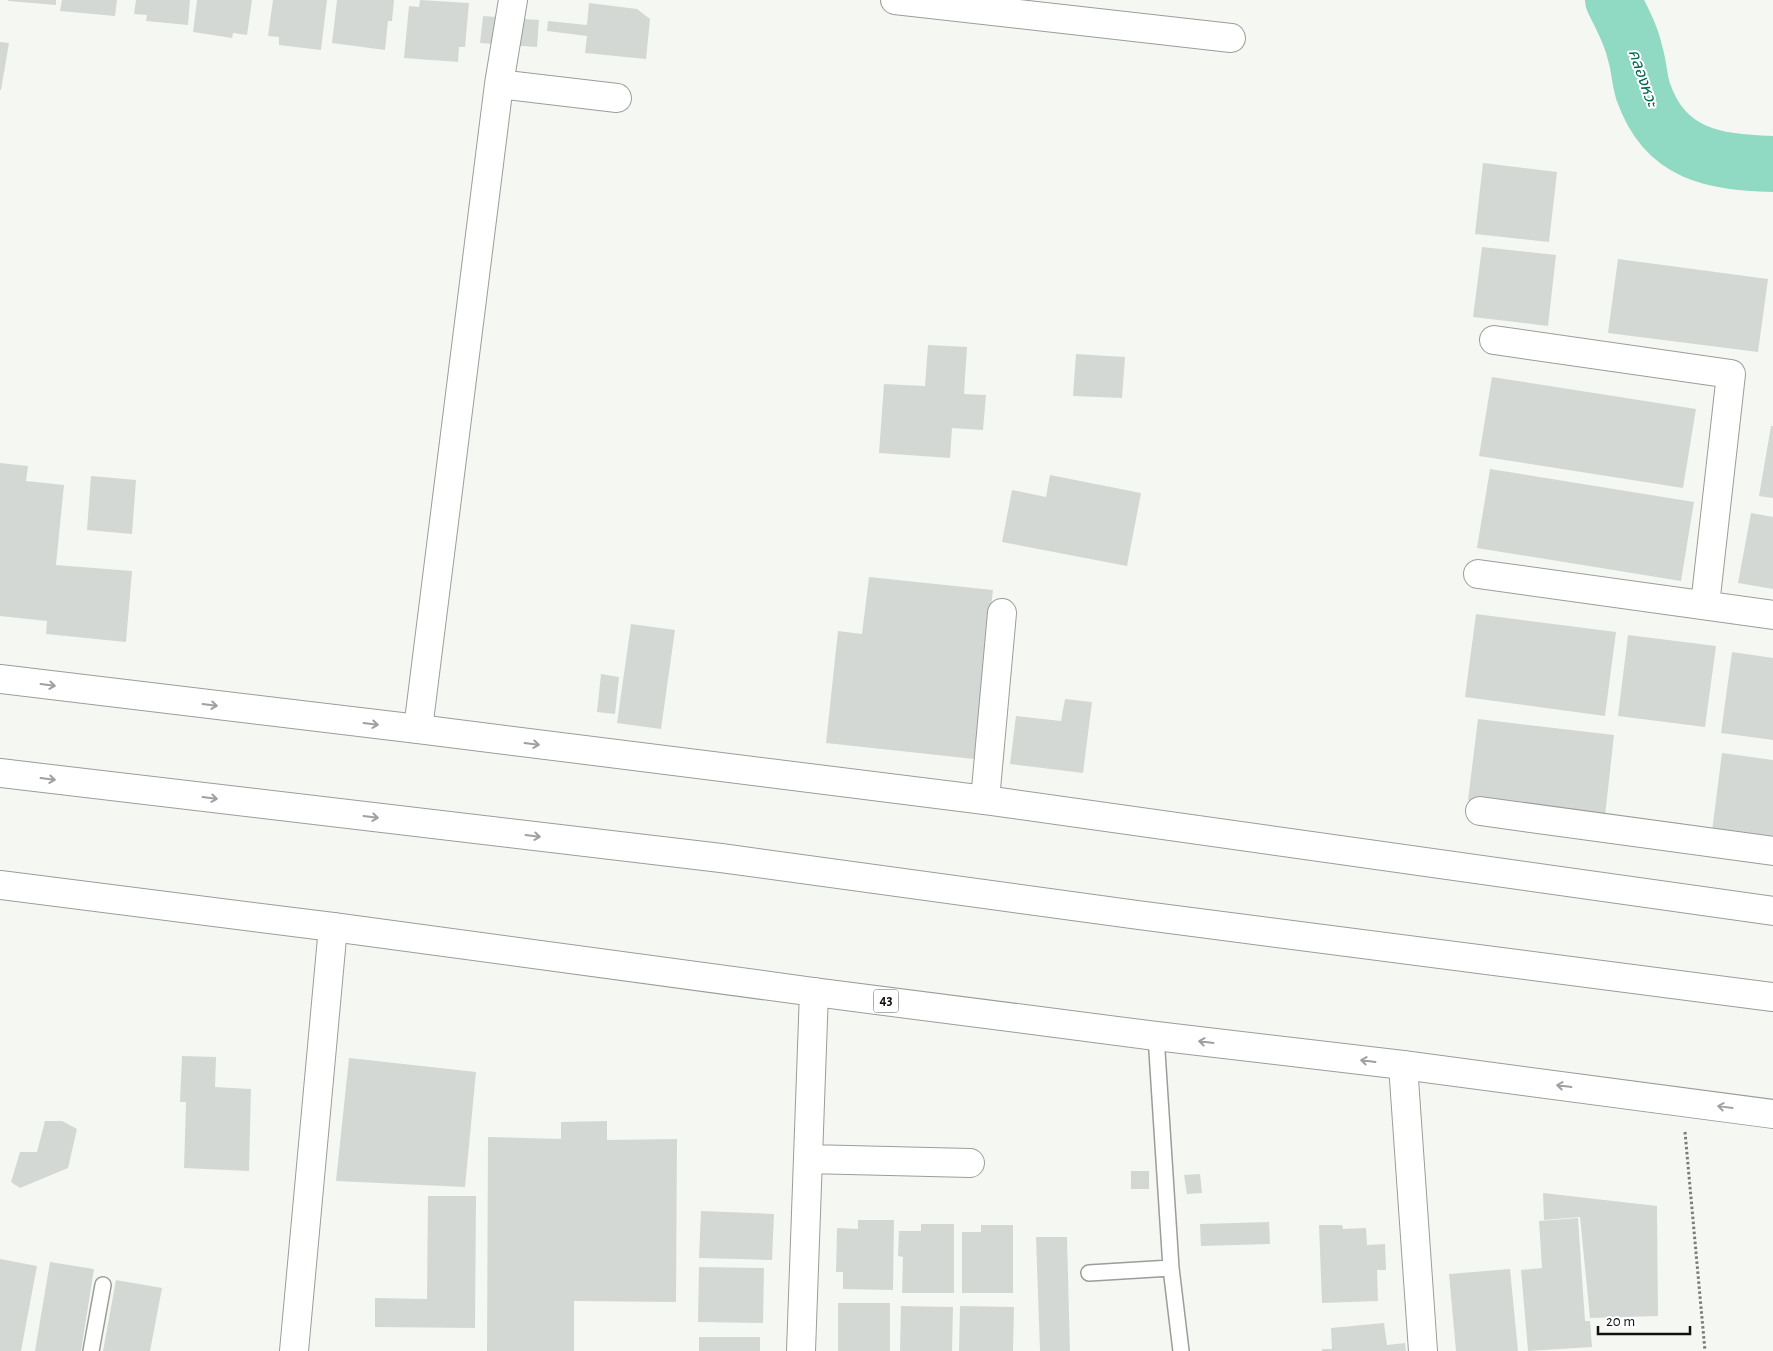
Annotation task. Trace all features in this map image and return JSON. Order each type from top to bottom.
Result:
[{"type":"main road","points":[[418,730],[499,84],[513,0]]},
{"type":"main road","points":[[894,0],[1231,38]]},
{"type":"main road","points":[[499,84],[617,98]]},
{"type":"main road","points":[[1494,340],[1731,374],[1706,605]]},
{"type":"main road","points":[[1478,574],[1773,615]]},
{"type":"main road","points":[[984,800],[1002,613]]},
{"type":"main road","points":[[0,680],[984,800],[1773,911]]},
{"type":"main road","points":[[0,773],[722,858],[1128,914],[1773,997]]},
{"type":"main road","points":[[1480,811],[1773,851]]},
{"type":"main road","name":"43","points":[[0,887],[333,926],[814,992],[1156,1036],[1403,1065],[1773,1114]]},
{"type":"main road","points":[[1746,908],[1773,918]]},
{"type":"main road","points":[[294,1351],[333,926]]},
{"type":"main road","points":[[801,1351],[814,992]]},
{"type":"main road","points":[[1403,1065],[1423,1351]]},
{"type":"main road","points":[[808,1158],[970,1163]]},
{"type":"lane","points":[[1156,1036],[1171,1268],[1181,1351]]},
{"type":"lane","points":[[1089,1274],[1171,1268]]},
{"type":"lane","points":[[91,1351],[102,1285]]},
{"type":"path","points":[[1682,1101],[1705,1351]]},
{"type":"building","points":[[56,0],[56,5],[8,1]]},
{"type":"building","points":[[62,0],[117,0],[115,16],[60,11]]},
{"type":"building","points":[[136,0],[190,0],[188,25],[146,21],[147,15],[134,14]]},
{"type":"building","points":[[197,0],[252,0],[247,35],[233,33],[232,38],[193,32]]},
{"type":"building","points":[[273,0],[327,0],[321,50],[279,45],[279,37],[268,36]]},
{"type":"building","points":[[337,0],[394,0],[392,21],[388,21],[385,50],[332,43]]},
{"type":"building","points":[[420,0],[469,3],[465,47],[459,47],[458,62],[404,58],[409,6],[419,7]]},
{"type":"building","points":[[589,3],[637,9],[650,19],[646,59],[585,53],[587,36],[547,31],[548,21],[587,25]]},
{"type":"building","points":[[483,16],[539,20],[537,47],[480,43]]},
{"type":"building","points":[[0,42],[9,43],[1,90],[0,90]]},
{"type":"building","points":[[1483,163],[1557,172],[1549,242],[1475,234]]},
{"type":"building","points":[[1482,247],[1556,255],[1548,326],[1473,317]]},
{"type":"building","points":[[1618,259],[1768,279],[1758,352],[1608,333]]},
{"type":"building","points":[[928,345],[967,347],[964,394],[986,395],[983,430],[952,428],[950,458],[879,453],[884,384],[925,386]]},
{"type":"building","points":[[1076,354],[1125,357],[1122,398],[1073,396]]},
{"type":"building","points":[[1492,377],[1696,409],[1683,488],[1479,456]]},
{"type":"building","points":[[1771,426],[1773,426],[1773,498],[1759,496]]},
{"type":"building","points":[[0,463],[28,466],[26,481],[64,485],[56,565],[132,571],[126,642],[46,634],[47,621],[0,616]]},
{"type":"building","points":[[1490,469],[1694,502],[1681,581],[1477,548]]},
{"type":"building","points":[[1050,475],[1141,493],[1127,566],[1002,542],[1012,490],[1046,497]]},
{"type":"building","points":[[91,476],[136,480],[132,534],[87,530]]},
{"type":"building","points":[[1751,513],[1773,517],[1773,589],[1738,583]]},
{"type":"building","points":[[869,577],[993,590],[974,759],[826,743],[838,631],[862,634]]},
{"type":"building","points":[[1476,614],[1616,632],[1605,716],[1465,697]]},
{"type":"building","points":[[631,624],[675,630],[661,729],[617,723]]},
{"type":"building","points":[[1628,635],[1716,646],[1705,727],[1618,716]]},
{"type":"building","points":[[1732,652],[1773,658],[1773,740],[1721,733]]},
{"type":"building","points":[[601,674],[619,677],[615,714],[597,712]]},
{"type":"building","points":[[1065,699],[1092,702],[1083,773],[1010,764],[1016,716],[1061,721]]},
{"type":"building","points":[[1478,719],[1614,735],[1605,816],[1468,800]]},
{"type":"building","points":[[1722,753],[1773,760],[1773,839],[1712,831]]},
{"type":"building","points":[[182,1056],[216,1057],[215,1087],[251,1089],[249,1171],[184,1168],[186,1102],[180,1102]]},
{"type":"building","points":[[349,1058],[476,1072],[465,1187],[336,1181]]},
{"type":"building","points":[[45,1121],[62,1121],[77,1129],[68,1168],[20,1188],[11,1182],[20,1152],[37,1152]]},
{"type":"building","points":[[607,1121],[607,1140],[677,1139],[676,1302],[574,1301],[574,1351],[487,1351],[488,1137],[561,1139],[561,1122]]},
{"type":"building","points":[[1131,1171],[1149,1171],[1149,1189],[1131,1189]]},
{"type":"building","points":[[1200,1174],[1202,1193],[1187,1194],[1184,1175]]},
{"type":"building","points":[[1543,1193],[1657,1206],[1658,1316],[1590,1318],[1580,1217],[1544,1220]]},
{"type":"building","points":[[428,1196],[476,1196],[475,1328],[375,1327],[375,1298],[427,1299]]},
{"type":"building","points":[[701,1211],[774,1214],[772,1260],[699,1258]]},
{"type":"building","points":[[1578,1218],[1585,1321],[1590,1321],[1592,1347],[1528,1351],[1521,1270],[1542,1268],[1539,1221]]},
{"type":"building","points":[[858,1220],[894,1220],[893,1290],[843,1289],[843,1272],[836,1272],[837,1228],[858,1229]]},
{"type":"building","points":[[1269,1222],[1270,1244],[1201,1246],[1200,1224]]},
{"type":"building","points":[[921,1224],[954,1224],[954,1293],[902,1293],[903,1257],[898,1256],[899,1231],[921,1231]]},
{"type":"building","points":[[981,1225],[1013,1225],[1013,1293],[962,1293],[962,1232],[981,1232]]},
{"type":"building","points":[[1319,1225],[1342,1225],[1343,1229],[1366,1228],[1367,1245],[1385,1244],[1386,1270],[1377,1270],[1378,1301],[1322,1303]]},
{"type":"building","points":[[1036,1237],[1067,1237],[1070,1351],[1040,1351]]},
{"type":"building","points":[[0,1259],[37,1266],[21,1351],[0,1351]]},
{"type":"building","points":[[50,1262],[94,1269],[81,1351],[35,1351]]},
{"type":"building","points":[[699,1267],[764,1268],[763,1323],[698,1322]]},
{"type":"building","points":[[1510,1269],[1518,1351],[1456,1351],[1449,1274]]},
{"type":"building","points":[[116,1280],[162,1288],[150,1351],[103,1351]]},
{"type":"building","points":[[838,1303],[890,1303],[890,1351],[838,1351]]},
{"type":"building","points":[[901,1306],[953,1307],[952,1351],[900,1351]]},
{"type":"building","points":[[960,1306],[1014,1307],[1013,1351],[959,1351]]},
{"type":"building","points":[[1384,1323],[1387,1345],[1405,1343],[1406,1351],[1322,1351],[1322,1349],[1332,1349],[1331,1328]]},
{"type":"building","points":[[699,1337],[760,1337],[760,1351],[699,1351]]},
{"type":"waterway","name":"คลองหวะ","points":[[1613,0],[1631,39],[1643,91],[1652,112],[1664,129],[1678,142],[1694,151],[1711,157],[1730,161],[1773,164]]}]
